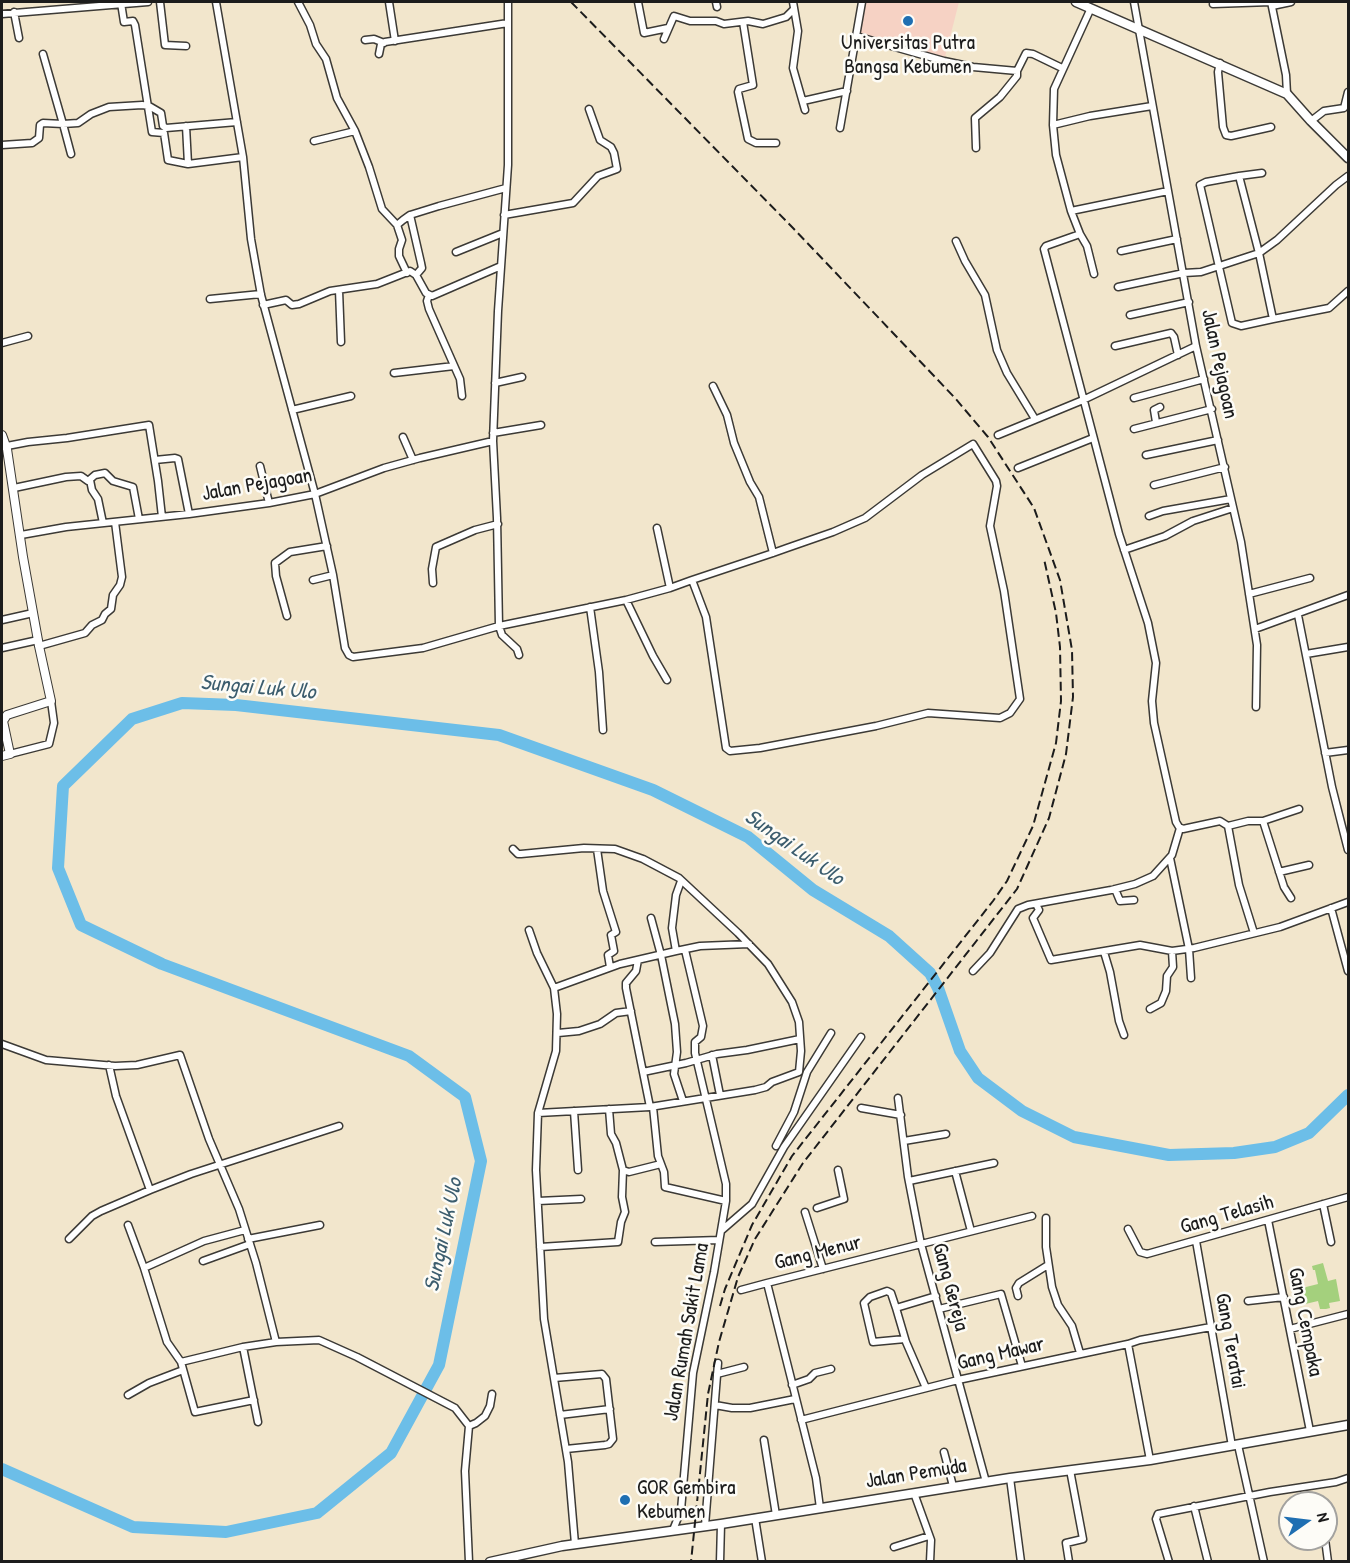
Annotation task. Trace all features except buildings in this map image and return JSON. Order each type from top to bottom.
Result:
[{"type":"main road","points":[[1076,2],[1287,94],[1348,158]]},
{"type":"main road","name":"Jalan Pemuda","points":[[490,1562],[514,1559],[575,1544],[721,1524],[953,1486],[1150,1460],[1348,1425]]},
{"type":"street","points":[[2,14],[81,4],[148,2]]},
{"type":"street","points":[[160,2],[165,45],[186,46]]},
{"type":"street","points":[[216,2],[243,157],[251,238],[263,305],[315,494],[333,575],[345,648],[349,655],[353,657],[423,648],[500,626],[626,600],[670,588],[692,580],[833,532],[865,518],[922,475],[972,444],[997,486],[990,526],[1004,591],[1020,699],[1010,713],[1000,718],[928,712],[876,726],[760,748],[730,751],[726,748],[706,617],[692,580]]},
{"type":"street","points":[[298,2],[308,21],[319,52],[326,59],[337,98],[355,131],[382,209],[397,225],[402,240],[399,256],[407,273]]},
{"type":"street","points":[[389,2],[395,40]]},
{"type":"street","points":[[508,2],[506,188],[493,441],[498,524],[500,626],[502,635],[517,649],[519,655]]},
{"type":"street","points":[[840,128],[862,2]]},
{"type":"street","name":"Jalan Pejagoan","points":[[1134,2],[1197,346],[1225,467],[1249,594],[1257,645],[1256,707]]},
{"type":"street","points":[[1213,4],[1291,2]]},
{"type":"street","points":[[117,3],[124,22],[133,21],[135,24],[152,132],[164,133],[166,136],[168,160],[188,164],[243,157]]},
{"type":"street","points":[[1272,4],[1286,75],[1287,94]]},
{"type":"street","points":[[639,5],[644,33],[668,28]]},
{"type":"street","points":[[664,39],[675,16],[690,21],[763,24],[786,17],[793,5]]},
{"type":"street","points":[[793,5],[798,31],[794,68],[805,110]]},
{"type":"street","points":[[1091,8],[1054,88],[1053,125],[1056,155],[1071,211],[1087,246],[1094,274]]},
{"type":"street","points":[[14,12],[19,38]]},
{"type":"street","points":[[743,22],[753,85],[739,89],[738,92],[748,139],[756,143],[776,142]]},
{"type":"street","points":[[379,54],[380,46],[395,40],[508,23]]},
{"type":"street","points":[[856,36],[944,61],[973,67],[1017,71]]},
{"type":"street","points":[[365,39],[374,39],[384,43]]},
{"type":"street","points":[[976,148],[975,118],[1000,97],[1017,76],[1017,71],[1026,53],[1062,68]]},
{"type":"street","points":[[43,54],[71,154]]},
{"type":"street","points":[[1220,63],[1218,72],[1223,127],[1226,135],[1231,136],[1271,127]]},
{"type":"street","points":[[803,101],[847,91]]},
{"type":"street","points":[[1311,121],[1324,111],[1344,108],[1348,92]]},
{"type":"street","points":[[2,145],[32,143],[39,138],[40,125],[43,123],[78,123],[91,114],[109,107],[147,105],[160,113],[164,128],[237,122]]},
{"type":"street","points":[[1053,125],[1090,116],[1152,106]]},
{"type":"street","points":[[504,215],[573,202],[598,176],[617,168],[614,151],[600,140],[589,109]]},
{"type":"street","points":[[186,126],[188,164]]},
{"type":"street","points":[[314,141],[355,131]]},
{"type":"street","points":[[1262,173],[1206,182],[1200,185],[1232,323],[1241,326],[1329,308],[1348,291]]},
{"type":"street","points":[[1239,176],[1273,319]]},
{"type":"street","points":[[1118,287],[1218,268],[1259,253],[1277,240],[1336,184],[1348,176]]},
{"type":"street","points":[[397,225],[410,214],[506,188]]},
{"type":"street","points":[[1071,211],[1168,191]]},
{"type":"street","points":[[410,214],[422,268],[416,275]]},
{"type":"street","points":[[456,252],[503,233]]},
{"type":"street","points":[[1080,234],[1046,246],[1044,249],[1124,550],[1148,623],[1156,663],[1152,701],[1154,723],[1176,822],[1180,828]]},
{"type":"street","points":[[1121,251],[1177,239]]},
{"type":"street","points":[[956,241],[985,295],[997,350],[1007,373],[1035,419]]},
{"type":"street","points":[[429,295],[452,288],[501,266]]},
{"type":"street","points":[[263,305],[286,300],[293,305],[320,294],[377,284],[414,272],[429,295]]},
{"type":"street","points":[[339,290],[341,342]]},
{"type":"street","points":[[210,299],[261,294]]},
{"type":"street","points":[[429,295],[427,301],[460,379],[462,396]]},
{"type":"street","points":[[1130,315],[1189,302]]},
{"type":"street","points":[[1115,346],[1171,333],[1178,355]]},
{"type":"street","points":[[2,343],[28,336]]},
{"type":"street","points":[[998,435],[1083,400],[1197,346]]},
{"type":"street","points":[[394,373],[454,366]]},
{"type":"street","points":[[495,383],[522,377]]},
{"type":"street","points":[[1134,398],[1204,379]]},
{"type":"street","points":[[713,386],[727,415],[742,463],[759,497],[773,553]]},
{"type":"street","points":[[292,410],[351,396]]},
{"type":"street","points":[[1156,422],[1154,410],[1160,407]]},
{"type":"street","points":[[1134,429],[1212,409]]},
{"type":"street","points":[[7,446],[147,425],[149,426],[162,517]]},
{"type":"street","points":[[493,433],[540,425]]},
{"type":"street","points":[[2,435],[7,446],[33,614],[51,701],[54,723],[49,744],[6,755],[3,721],[5,717],[16,711],[51,701]]},
{"type":"street","points":[[403,437],[413,460]]},
{"type":"street","points":[[1018,468],[1093,438]]},
{"type":"street","points":[[1146,455],[1218,440]]},
{"type":"street","name":"Jalan Pejagoan","points":[[21,535],[269,503],[315,494],[384,468],[493,441]]},
{"type":"street","points":[[154,460],[178,459],[189,514]]},
{"type":"street","points":[[260,466],[269,503]]},
{"type":"street","points":[[1154,485],[1225,467]]},
{"type":"street","points":[[14,488],[66,477],[81,476],[86,481],[95,475],[105,473],[113,481],[133,487],[139,519]]},
{"type":"street","points":[[90,480],[92,490],[98,499],[103,523]]},
{"type":"street","points":[[1149,516],[1163,511],[1231,499]]},
{"type":"street","points":[[1124,550],[1165,536],[1193,520],[1233,508]]},
{"type":"street","points":[[2,648],[85,633],[92,625],[102,620],[111,609],[113,595],[120,585],[122,576],[115,522]]},
{"type":"street","points":[[433,583],[432,569],[436,547],[475,530],[498,524]]},
{"type":"street","points":[[657,528],[670,588]]},
{"type":"street","points":[[287,616],[276,576],[275,563],[290,552],[327,546]]},
{"type":"street","points":[[313,580],[333,575]]},
{"type":"street","points":[[1249,594],[1310,578]]},
{"type":"street","points":[[1255,629],[1347,595],[1348,604]]},
{"type":"street","points":[[626,600],[667,680]]},
{"type":"street","points":[[590,607],[599,672],[603,730]]},
{"type":"street","points":[[2,620],[33,614]]},
{"type":"street","points":[[1298,615],[1325,753],[1347,837],[1348,850]]},
{"type":"street","points":[[1306,654],[1348,647]]},
{"type":"street","points":[[1325,753],[1348,750]]},
{"type":"street","points":[[1180,828],[1220,821],[1228,826],[1263,821],[1299,809]]},
{"type":"street","points":[[1263,821],[1284,887],[1291,898]]},
{"type":"street","points":[[1228,826],[1239,885],[1254,933]]},
{"type":"street","points":[[973,971],[990,953],[1018,909],[1115,889],[1153,876],[1170,858],[1180,828]]},
{"type":"street","points":[[513,849],[518,854],[584,848],[615,849],[643,859],[681,881],[768,964],[792,1002],[799,1022],[804,1071],[798,1101],[776,1146]]},
{"type":"street","points":[[597,849],[603,891],[616,932],[611,935],[614,949],[608,955],[610,967]]},
{"type":"street","points":[[1170,858],[1189,949],[1191,978]]},
{"type":"street","points":[[1279,872],[1309,865]]},
{"type":"street","points":[[676,951],[672,928],[676,895],[681,881]]},
{"type":"street","points":[[1115,889],[1119,901],[1134,900]]},
{"type":"street","points":[[1036,904],[1039,910],[1033,918],[1050,960],[1147,945],[1172,951],[1189,949],[1280,927],[1348,902]]},
{"type":"street","points":[[1331,908],[1348,971]]},
{"type":"street","points":[[651,918],[675,1024],[677,1052],[674,1074],[683,1101]]},
{"type":"street","points":[[529,930],[554,988],[558,1033],[550,1074],[538,1113],[538,1201],[544,1319],[566,1449],[575,1544]]},
{"type":"street","points":[[554,988],[610,967],[676,951],[700,946],[749,944]]},
{"type":"street","points":[[685,950],[703,1026],[701,1037],[695,1042],[696,1060]]},
{"type":"street","points":[[1150,1009],[1161,1003],[1166,991],[1167,976],[1173,967],[1172,951]]},
{"type":"street","points":[[1104,952],[1124,1035]]},
{"type":"street","points":[[638,960],[636,971],[626,984],[652,1107],[665,1187],[726,1201]]},
{"type":"street","points":[[558,1033],[579,1031],[600,1024],[616,1013],[632,1011]]},
{"type":"street","points":[[538,1113],[652,1107],[766,1087],[772,1082],[804,1071],[831,1033]]},
{"type":"street","points":[[722,1230],[752,1204],[789,1140],[861,1037]]},
{"type":"street","points":[[643,1072],[675,1066],[712,1055],[800,1039]]},
{"type":"street","points":[[2,1044],[46,1060],[109,1065],[131,1066],[180,1055],[209,1139],[249,1241],[276,1342]]},
{"type":"street","points":[[712,1055],[720,1095]]},
{"type":"street","name":"Jalan Rumah Sakit Lama","points":[[673,1530],[681,1510],[693,1373],[705,1323],[726,1201],[726,1184],[696,1060]]},
{"type":"street","points":[[109,1065],[116,1096],[150,1190]]},
{"type":"street","name":"Gang Gereja","points":[[898,1098],[909,1181],[921,1244],[986,1482]]},
{"type":"street","points":[[861,1108],[901,1115]]},
{"type":"street","points":[[540,1247],[618,1242],[625,1212],[622,1197],[623,1170],[616,1143],[611,1134],[609,1109]]},
{"type":"street","points":[[574,1111],[578,1170]]},
{"type":"street","points":[[69,1239],[92,1216],[150,1190],[220,1164],[339,1126]]},
{"type":"street","points":[[904,1141],[946,1134]]},
{"type":"street","points":[[781,1136],[789,1140]]},
{"type":"street","points":[[909,1181],[994,1162]]},
{"type":"street","points":[[623,1170],[629,1172],[661,1164]]},
{"type":"street","points":[[817,1208],[844,1199],[838,1170]]},
{"type":"street","points":[[955,1171],[971,1231]]},
{"type":"street","name":"Gang Telasih","points":[[1128,1228],[1140,1251],[1144,1254],[1348,1197]]},
{"type":"street","points":[[538,1201],[581,1199]]},
{"type":"street","points":[[1323,1204],[1331,1242]]},
{"type":"street","points":[[805,1212],[823,1269]]},
{"type":"street","name":"Gang Menur","points":[[820,1508],[816,1478],[767,1283],[1032,1216]]},
{"type":"street","points":[[1046,1218],[1048,1265],[1056,1300],[1072,1326],[1080,1353]]},
{"type":"street","name":"Gang Cempaka","points":[[1269,1220],[1310,1431]]},
{"type":"street","points":[[128,1225],[167,1342],[181,1362],[196,1413],[254,1400]]},
{"type":"street","points":[[203,1261],[249,1241],[320,1225]]},
{"type":"street","points":[[144,1268],[204,1241],[245,1230]]},
{"type":"street","points":[[655,1242],[719,1240]]},
{"type":"street","name":"Gang Teratai","points":[[1196,1241],[1235,1446],[1264,1562]]},
{"type":"street","points":[[1018,1296],[1016,1288],[1019,1283],[1048,1265]]},
{"type":"street","points":[[741,1290],[767,1283]]},
{"type":"street","points":[[905,1339],[873,1342],[864,1303],[870,1297],[887,1291],[891,1293],[905,1339],[926,1388]]},
{"type":"street","points":[[939,1309],[1001,1294],[1022,1366]]},
{"type":"street","points":[[896,1308],[936,1296]]},
{"type":"street","points":[[1248,1301],[1284,1297]]},
{"type":"street","points":[[1290,1329],[1348,1314]]},
{"type":"street","name":"Gang Mawar","points":[[801,1420],[958,1380],[1140,1340],[1211,1328]]},
{"type":"street","points":[[181,1362],[243,1347],[276,1342],[323,1341],[408,1382],[455,1408],[469,1426],[465,1471],[469,1562]]},
{"type":"street","points":[[1128,1344],[1150,1460]]},
{"type":"street","points":[[243,1347],[258,1422]]},
{"type":"street","points":[[705,1526],[718,1363]]},
{"type":"street","points":[[717,1374],[744,1367]]},
{"type":"street","points":[[792,1385],[809,1379],[815,1373],[831,1369]]},
{"type":"street","points":[[128,1395],[148,1383],[183,1370]]},
{"type":"street","points":[[554,1378],[604,1374],[606,1379],[613,1436],[609,1444],[566,1449]]},
{"type":"street","points":[[469,1426],[485,1416],[492,1394]]},
{"type":"street","points":[[715,1405],[750,1408],[795,1399]]},
{"type":"street","points":[[560,1415],[610,1409]]},
{"type":"street","points":[[764,1440],[776,1515]]},
{"type":"street","points":[[944,1452],[953,1486]]},
{"type":"street","points":[[1069,1562],[1066,1543],[1083,1539],[1070,1470]]},
{"type":"street","points":[[1010,1478],[1021,1562]]},
{"type":"street","points":[[1169,1562],[1156,1516],[1194,1506],[1348,1478]]},
{"type":"street","points":[[914,1493],[929,1536],[930,1562]]},
{"type":"street","points":[[1194,1506],[1208,1562]]},
{"type":"street","points":[[755,1518],[762,1562]]},
{"type":"street","points":[[720,1562],[721,1524]]},
{"type":"street","points":[[894,1547],[929,1536]]},
{"type":"shaded area","name":"Universitas Putra Bangsa Kebumen","points":[[864,2],[959,2],[944,61],[858,40]]},
{"type":"green space","points":[[1323,1263],[1328,1281],[1336,1279],[1340,1301],[1329,1303],[1330,1308],[1326,1309],[1320,1309],[1318,1301],[1301,1305],[1302,1288],[1318,1284],[1312,1266]]},
{"type":"waterway","name":"Sungai Luk Ulo","points":[[2,1469],[133,1527],[226,1532],[317,1513],[391,1453],[439,1365],[481,1161],[465,1097],[409,1056],[162,964],[81,925],[58,868],[63,786],[132,719],[182,703],[236,705],[499,735],[653,790],[748,837],[813,890],[889,936],[930,973],[938,988],[960,1051],[978,1078],[1022,1111],[1074,1137],[1169,1155],[1234,1153],[1275,1147],[1309,1133],[1348,1095]]},
{"type":"railway","points":[[571,2],[793,228],[955,398],[988,437],[1034,508],[1060,580],[1072,650],[1073,697],[1066,754],[1049,818],[1017,889],[803,1163],[755,1239],[738,1277],[719,1342],[708,1394],[691,1562]]},
{"type":"railway","points":[[720,1306],[752,1225],[792,1156],[993,901],[1007,881],[1033,826],[1056,743],[1061,701],[1060,647],[1056,613],[1044,559]]},
{"type":"place","name":"Universitas Putra Bangsa Kebumen","points":[[908,21]]},
{"type":"place","name":"GOR Gembira Kebumen","points":[[625,1500]]}]
